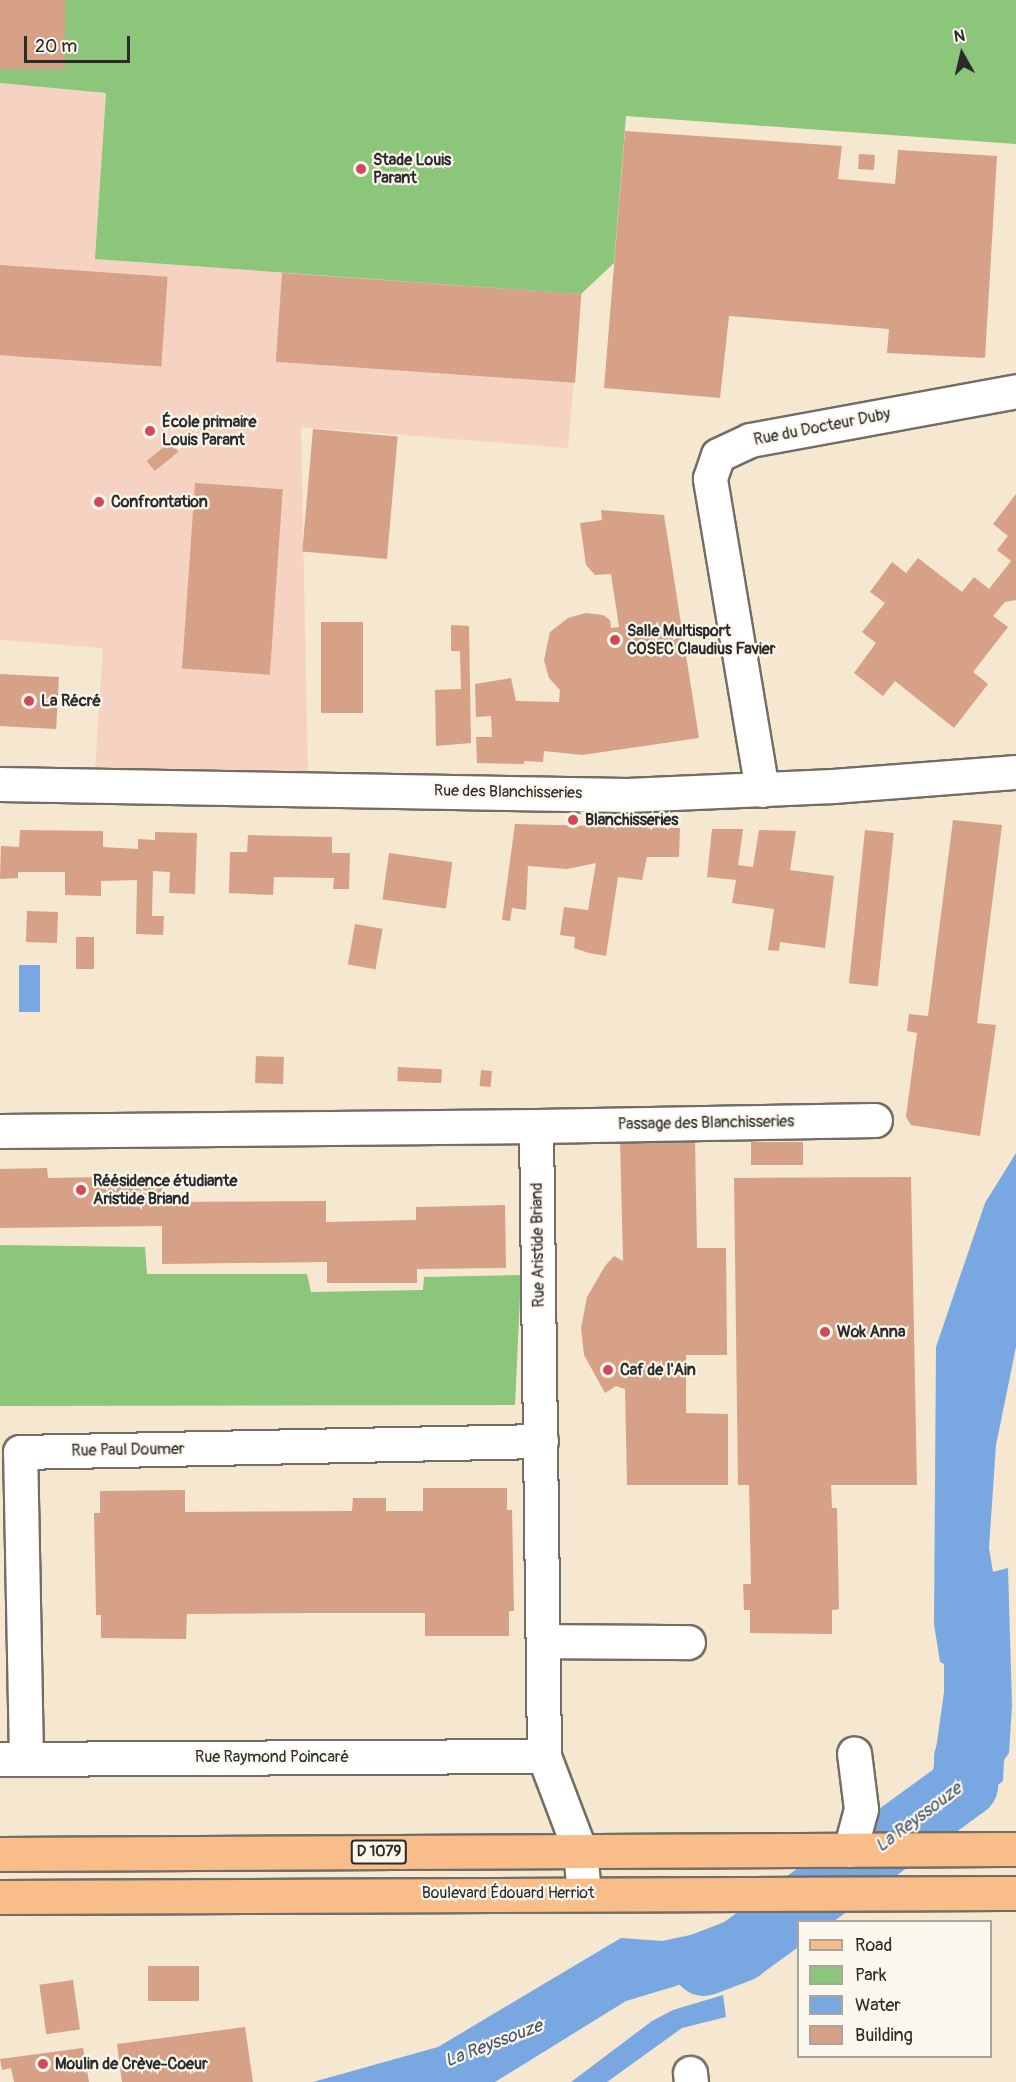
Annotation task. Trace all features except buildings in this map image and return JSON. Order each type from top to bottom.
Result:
[{"type":"main road","name":"D 1079","points":[[0,1854],[1016,1849]]},
{"type":"main road","name":"Boulevard Édouard Herriot","points":[[0,1897],[753,1891],[1016,1893]]},
{"type":"street","name":"Rue du Docteur Duby","points":[[762,790],[710,478],[718,454],[750,440],[1016,391]]},
{"type":"street","name":"Rue des Blanchisseries","points":[[0,784],[627,795],[762,790],[1016,772]]},
{"type":"street","name":"Passage des Blanchisseries","points":[[536,1126],[875,1120]]},
{"type":"street","points":[[0,1131],[536,1126]]},
{"type":"street","name":"Rue Aristide Briand","points":[[536,1126],[544,1756],[580,1851],[584,1893]]},
{"type":"street","name":"Rue Paul Doumer","points":[[13,1758],[20,1452],[541,1441]]},
{"type":"street","points":[[543,1641],[688,1642]]},
{"type":"street","points":[[849,1850],[861,1809],[854,1753]]},
{"type":"street","name":"Rue Raymond Poincaré","points":[[13,1758],[544,1756]]},
{"type":"shaded area","name":"École primaire Louis Parant","points":[[0,83],[106,93],[96,259],[581,294],[568,448],[301,427],[308,776],[95,769],[103,648],[0,640]]},
{"type":"green space","name":"Stade Louis Parant","points":[[0,0],[1016,0],[1016,144],[626,116],[614,263],[581,294],[95,259],[106,93],[0,83]]},
{"type":"green space","points":[[0,1245],[145,1247],[147,1274],[307,1274],[311,1292],[423,1290],[424,1277],[521,1275],[515,1405],[0,1406]]},
{"type":"water","points":[[19,965],[40,965],[40,1012],[19,1012]]},
{"type":"water","points":[[1016,1153],[1016,1347],[996,1445],[989,1548],[993,1572],[1008,1568],[1012,1705],[1009,1753],[1004,1760],[1003,1781],[949,1821],[897,1821],[930,1792],[944,1692],[944,1664],[940,1662],[934,1624],[936,1347],[985,1203]]},
{"type":"water","points":[[797,1921],[797,1930],[783,1939],[797,1939],[797,1946],[782,1954],[626,2001],[495,2082],[313,2082],[438,2047],[621,1938],[662,1941],[747,1923]]},
{"type":"water","points":[[723,1995],[726,2017],[682,2028],[607,2082],[571,2082],[652,2021],[673,2010]]},
{"type":"waterway","name":"La Reyssouze","points":[[704,1964],[740,1950],[966,1785],[966,1758]]},
{"type":"place","name":"Stade Louis Parant","points":[[361,169]]},
{"type":"place","name":"École primaire Louis Parant","points":[[150,431]]},
{"type":"place","name":"Confrontation","points":[[99,502]]},
{"type":"place","name":"Salle Multisport COSEC Claudius Favier","points":[[615,640]]},
{"type":"place","name":"La Récré","points":[[29,701]]},
{"type":"place","name":"Blanchisseries","points":[[573,820]]},
{"type":"place","name":"Réésidence étudiante Aristide Briand","points":[[81,1190]]},
{"type":"place","name":"Wok Anna","points":[[825,1332]]},
{"type":"place","name":"Caf de l'Ain","points":[[608,1370]]},
{"type":"place","name":"Moulin de Crève-Coeur","points":[[43,2064]]}]
